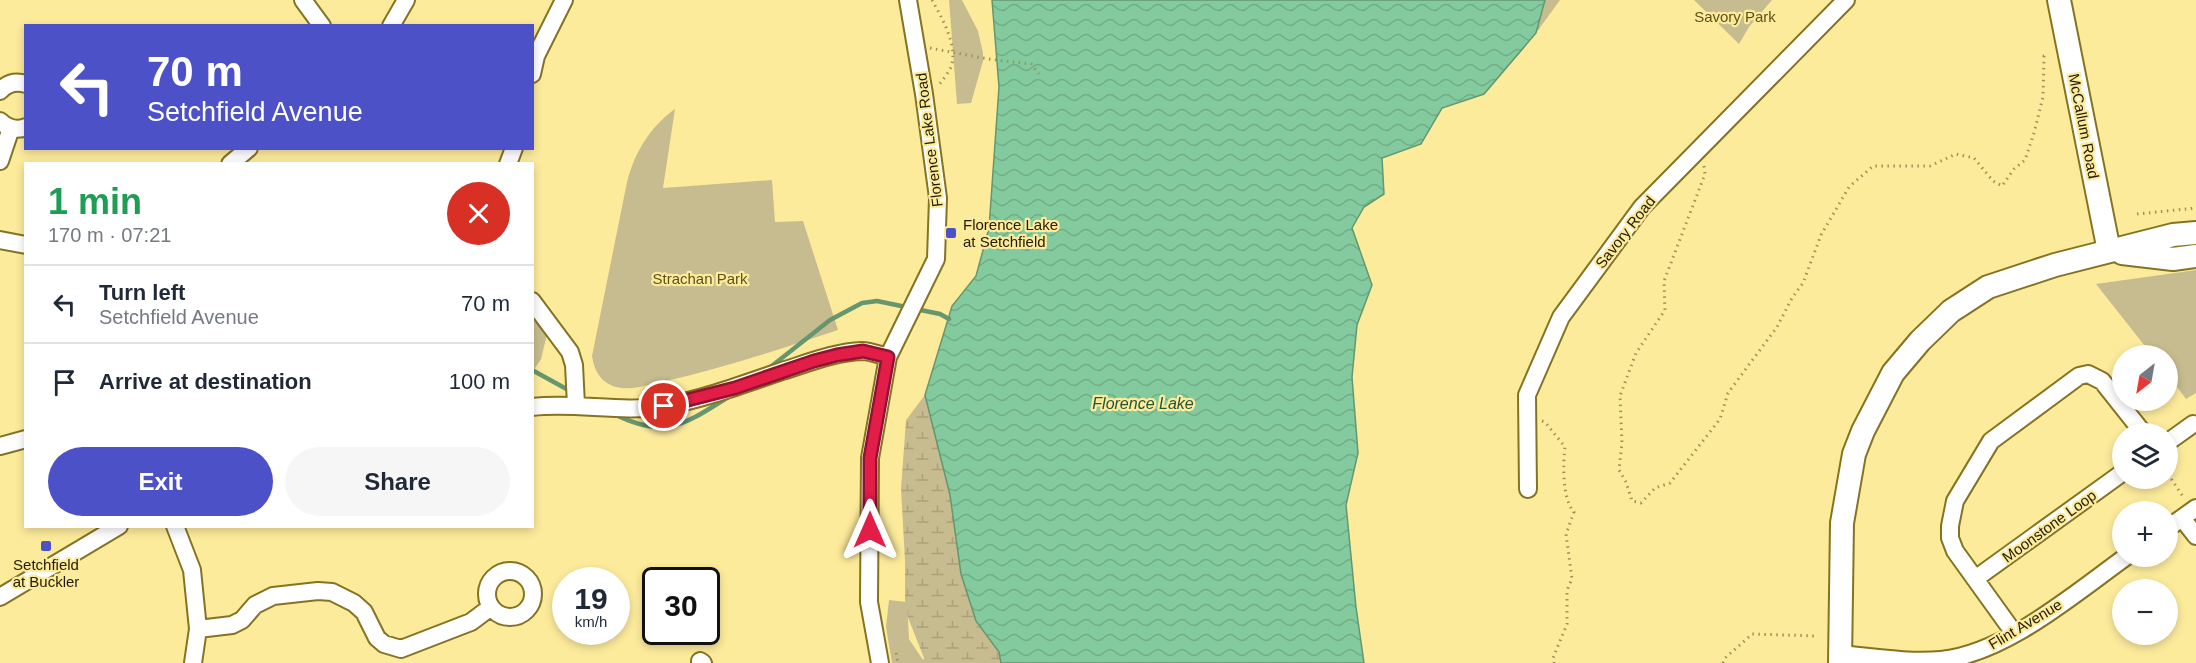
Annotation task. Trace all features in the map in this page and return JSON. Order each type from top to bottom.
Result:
[{"type":"street","points":[[303,0],[321,24]]},
{"type":"street","points":[[392,24],[406,0]]},
{"type":"street","points":[[534,65],[536,56],[564,0]]},
{"type":"street","name":"Florence Lake Road","points":[[880,663],[870,602],[870,458],[888,357],[936,259],[938,198],[908,0]]},
{"type":"street","name":"Savory Road","points":[[1528,489],[1527,395],[1561,317],[1642,207],[1846,0]]},
{"type":"street","name":"McCallum Road","points":[[2059,0],[2109,251]]},
{"type":"street","points":[[0,91],[10,84],[24,83]]},
{"type":"street","points":[[0,161],[12,126]]},
{"type":"street","points":[[232,162],[247,150]]},
{"type":"street","points":[[1840,658],[1842,523],[1854,454],[1863,431],[1893,374],[1920,341],[1951,311],[1988,287],[2055,265],[2173,235],[2196,233]]},
{"type":"street","points":[[0,240],[24,245]]},
{"type":"street","points":[[2109,251],[2173,259],[2196,256]]},
{"type":"street","points":[[534,304],[570,352],[574,365],[576,405]]},
{"type":"street","points":[[534,407],[576,405],[623,409],[664,406],[735,388],[837,355],[863,351],[888,357]]},
{"type":"street","points":[[2014,633],[1955,551],[1950,538],[1950,526],[1955,501],[1991,441],[2079,376],[2088,374],[2097,376],[2135,423]]},
{"type":"street","points":[[2178,434],[2193,424]]},
{"type":"street","points":[[0,446],[24,440]]},
{"type":"street","name":"Moonstone Loop","points":[[1975,579],[2112,480]]},
{"type":"street","points":[[2178,521],[2191,505]]},
{"type":"street","points":[[2182,518],[2196,536]]},
{"type":"street","points":[[0,597],[116,528]]},
{"type":"street","points":[[176,528],[192,570],[198,629],[193,663]]},
{"type":"street","name":"Flint Avenue","points":[[1840,658],[1941,660],[1991,647],[2112,566]]},
{"type":"street","points":[[198,629],[232,625],[242,620],[255,605],[273,596],[325,592],[342,596],[354,603],[364,612],[377,638],[392,648],[401,649],[471,622],[491,607]]},
{"type":"path","points":[[917,48],[935,48],[988,59],[1031,64],[1039,74]]},
{"type":"path","points":[[1703,145],[1705,174],[1664,281],[1665,310],[1636,353],[1620,396],[1622,443],[1619,470],[1626,482],[1632,501],[1641,503],[1655,488],[1670,483],[1720,419],[1728,393],[1777,327],[1792,298],[1803,283],[1821,235],[1849,187],[1873,166],[1930,166],[1956,154],[1974,158],[1993,181],[2002,186],[2014,169],[2025,160],[2043,97],[2044,56],[2048,56]]},
{"type":"path","points":[[2137,214],[2196,208]]},
{"type":"path","points":[[1527,417],[1545,422],[1565,447],[1563,466],[1569,506],[1574,512],[1566,534],[1572,579],[1567,590],[1567,624],[1553,658],[1554,663]]},
{"type":"path","points":[[2178,487],[2191,505]]},
{"type":"path","points":[[1723,663],[1724,659],[1752,634],[1816,636]]},
{"type":"green space","points":[[949,0],[962,0],[978,31],[983,53],[983,61],[971,103],[957,104]]},
{"type":"green space","points":[[1545,0],[1560,0],[1536,33]]},
{"type":"green space","name":"Savory Park","points":[[1694,0],[1772,0],[1749,27],[1739,44]]},
{"type":"green space","name":"Strachan Park","points":[[675,109],[663,188],[772,180],[775,222],[803,221],[838,330],[706,371],[638,387],[616,387],[599,375],[592,356],[627,182],[644,141]]},
{"type":"green space","points":[[2196,270],[2196,393],[2186,399],[2178,388],[2178,345],[2144,345],[2096,284]]},
{"type":"green space","points":[[534,317],[547,335],[541,359],[534,370]]},
{"type":"green space","points":[[925,395],[950,495],[961,574],[976,621],[999,653],[1001,663],[922,663],[924,658],[905,610],[901,489],[906,420]]},
{"type":"green space","points":[[889,600],[907,602],[909,639],[925,663],[892,663],[886,627]]},
{"type":"water","name":"Florence Lake","points":[[992,0],[1545,0],[1536,33],[1484,94],[1442,108],[1421,144],[1382,158],[1384,194],[1364,207],[1352,228],[1372,285],[1357,325],[1352,377],[1358,453],[1346,505],[1364,663],[1001,663],[999,652],[976,621],[961,574],[950,495],[925,395],[952,306],[976,276],[989,228],[999,87]]},
{"type":"waterway","points":[[768,369],[830,320],[862,303],[877,301],[940,314],[949,319]]},
{"type":"waterway","points":[[534,371],[572,392]]},
{"type":"waterway","points":[[614,414],[648,426],[675,425],[687,421],[730,396]]},
{"type":"place","name":"Florence Lake at Setchfield","points":[[951,233]]},
{"type":"place","name":"Setchfield at Buckler","points":[[46,546]]},
{"type":"route","points":[[664,406],[735,388],[837,355],[863,351],[888,357],[870,458],[870,530]]}]
